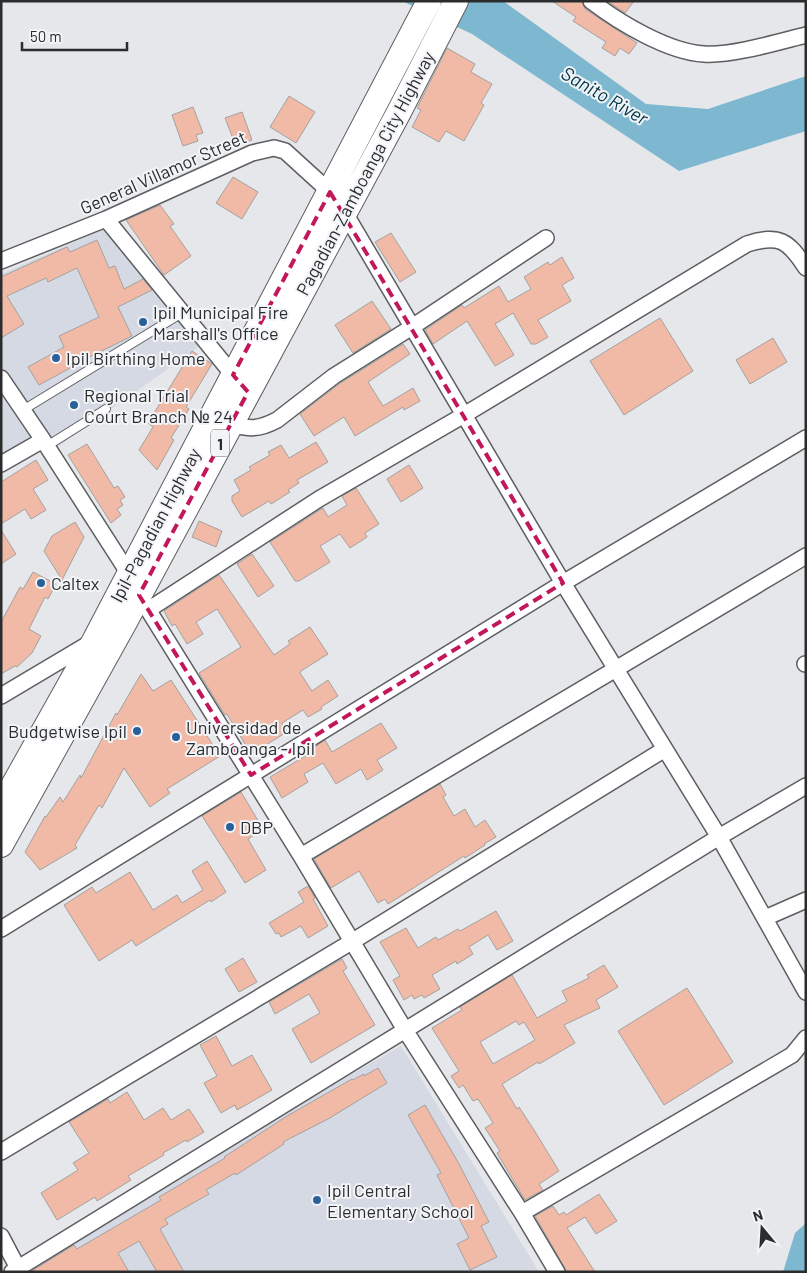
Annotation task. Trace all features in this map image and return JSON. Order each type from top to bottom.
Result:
[{"type":"main road","name":"Ipil-Pagadian Highway","points":[[6,811],[214,415],[240,383],[330,192],[430,1]]},
{"type":"main road","name":"Pagadian-Zamboanga City Highway","points":[[1,845],[6,811],[124,624],[144,602],[230,424],[240,383],[345,213],[456,1]]},
{"type":"street","points":[[591,1],[644,34],[685,52],[705,54],[727,52],[806,35]]},
{"type":"street","name":"General Villamor Street","points":[[1,261],[106,219],[252,153],[274,148],[285,151],[330,192],[345,213],[564,583],[719,837],[806,992]]},
{"type":"street","points":[[106,219],[240,383]]},
{"type":"street","points":[[230,424],[249,429],[258,428],[272,422],[334,376],[546,238]]},
{"type":"street","points":[[557,1272],[522,1213],[405,1030],[353,941],[144,602],[464,415],[747,244],[772,238],[781,241],[796,253],[806,268]]},
{"type":"street","points":[[1,378],[129,574]]},
{"type":"street","points":[[1,929],[564,583],[806,438]]},
{"type":"street","points":[[1,464],[45,443]]},
{"type":"street","points":[[301,856],[806,556]]},
{"type":"street","points":[[1,696],[124,624]]},
{"type":"street","points":[[1,1152],[353,941],[665,749]]},
{"type":"street","points":[[1,1236],[17,1270],[719,837],[806,786]]},
{"type":"street","points":[[765,918],[806,900]]},
{"type":"street","points":[[522,1213],[792,1055],[806,1038]]},
{"type":"lane","points":[[23,410],[182,313]]},
{"type":"lane","points":[[45,443],[106,409]]},
{"type":"highlighted area","points":[[330,192],[563,583],[251,775],[139,595],[248,392],[233,375]]},
{"type":"shaded area","points":[[109,227],[200,346],[58,447],[1,366],[1,274]]},
{"type":"shaded area","points":[[1,393],[30,437],[1,455]]},
{"type":"shaded area","name":"Ipil Central Elementary School","points":[[401,1046],[539,1272],[26,1272],[256,1129]]},
{"type":"water","name":"Sanito River","points":[[402,1],[503,1],[646,104],[708,109],[806,76],[806,131],[679,171],[472,34]]},
{"type":"water","points":[[806,1223],[806,1272],[783,1272],[795,1233]]},
{"type":"building","points":[[552,1],[582,1],[585,9],[637,43],[629,54],[620,48],[615,56],[602,48],[606,42],[573,21],[576,17]]},
{"type":"building","points":[[607,1],[634,1],[625,13]]},
{"type":"building","points":[[447,48],[475,64],[471,72],[492,84],[481,103],[484,105],[464,141],[446,131],[439,142],[412,127],[421,110],[417,108]]},
{"type":"building","points":[[289,96],[315,112],[296,143],[270,127]]},
{"type":"building","points":[[193,107],[203,133],[196,135],[198,141],[183,146],[172,115]]},
{"type":"building","points":[[242,112],[252,140],[236,146],[225,118]]},
{"type":"building","points":[[233,177],[258,192],[242,219],[216,203]]},
{"type":"building","points":[[160,205],[174,224],[170,226],[191,256],[164,275],[126,220]]},
{"type":"building","points":[[391,233],[416,272],[400,282],[375,242]]},
{"type":"building","points":[[97,240],[109,268],[115,266],[124,289],[143,279],[152,290],[118,307],[132,336],[71,366],[39,385],[28,367],[64,347],[59,336],[99,317],[77,268],[48,282],[46,278],[7,296],[24,324],[1,338],[1,277],[67,247],[70,252]]},
{"type":"building","points":[[562,257],[574,278],[562,285],[571,301],[538,320],[548,337],[536,344],[531,344],[513,313],[495,324],[514,355],[495,366],[467,321],[433,344],[425,330],[462,305],[464,308],[499,286],[508,302],[531,289],[524,277],[548,262],[550,265]]},
{"type":"building","points":[[372,301],[391,329],[353,353],[335,325]]},
{"type":"building","points":[[660,318],[693,371],[624,415],[590,361]]},
{"type":"building","points":[[773,338],[787,362],[750,384],[736,360]]},
{"type":"building","points":[[403,344],[410,354],[368,382],[383,406],[413,388],[420,401],[404,410],[403,407],[355,436],[344,417],[314,436],[300,414],[339,384]]},
{"type":"building","points":[[192,351],[212,364],[186,407],[189,409],[171,438],[174,440],[157,470],[139,450],[153,427],[148,423]]},
{"type":"building","points":[[316,442],[328,462],[297,480],[299,483],[288,490],[290,492],[271,504],[269,501],[242,517],[232,501],[232,496],[240,491],[234,480],[251,470],[249,467],[270,455],[268,452],[281,445],[289,458]]},
{"type":"building","points":[[87,444],[114,488],[118,486],[125,497],[120,500],[123,505],[117,509],[121,515],[111,523],[68,455]]},
{"type":"building","points":[[36,460],[48,480],[33,489],[46,510],[31,519],[25,509],[1,524],[1,482]]},
{"type":"building","points":[[409,465],[423,488],[401,502],[387,479]]},
{"type":"building","points":[[356,488],[379,524],[365,533],[367,537],[350,548],[340,534],[320,546],[330,562],[299,581],[295,581],[270,542],[323,508],[328,517],[347,505],[342,496]]},
{"type":"building","points":[[199,521],[222,531],[216,547],[192,537]]},
{"type":"building","points":[[75,522],[84,537],[62,580],[44,551],[52,536]]},
{"type":"building","points":[[1,530],[16,554],[1,564]]},
{"type":"building","points":[[252,554],[274,586],[258,597],[237,564]]},
{"type":"building","points":[[33,572],[56,584],[48,599],[45,597],[29,629],[41,636],[32,653],[17,667],[15,666],[1,674],[1,622],[20,587],[23,589]]},
{"type":"building","points":[[219,575],[274,655],[290,644],[288,641],[310,627],[328,654],[300,673],[312,691],[328,680],[338,696],[308,717],[303,710],[282,723],[287,732],[251,754],[199,673],[241,647],[217,609],[196,622],[203,634],[187,644],[175,624],[172,626],[164,611]]},
{"type":"building","points":[[141,674],[153,691],[171,680],[220,756],[167,789],[170,793],[150,807],[124,768],[102,808],[99,805],[75,845],[77,848],[40,870],[25,852],[45,816],[60,797],[63,802],[80,775],[81,778],[116,713],[117,715]]},
{"type":"building","points":[[381,723],[397,748],[377,760],[383,770],[367,780],[361,769],[336,784],[323,763],[304,774],[308,782],[282,798],[270,777],[307,755],[305,753],[325,740],[332,752]]},
{"type":"building","points":[[440,784],[446,795],[443,797],[454,816],[465,809],[475,827],[485,820],[496,837],[465,858],[464,856],[388,904],[385,899],[378,903],[359,871],[331,888],[314,859]]},
{"type":"building","points":[[241,792],[263,829],[248,839],[266,870],[245,883],[202,816]]},
{"type":"building","points":[[207,861],[226,892],[136,946],[132,940],[99,961],[64,905],[92,887],[96,893],[130,872],[153,910],[177,895],[182,903],[203,890],[192,871]]},
{"type":"building","points":[[308,886],[328,926],[308,938],[301,926],[281,937],[279,933],[276,934],[269,923],[304,902],[298,892]]},
{"type":"building","points":[[496,911],[513,941],[497,950],[488,935],[469,947],[473,954],[457,964],[456,961],[432,975],[440,989],[424,998],[422,995],[414,999],[412,995],[404,1000],[393,980],[400,976],[380,942],[406,928],[418,948],[436,937],[438,940],[458,929],[460,931]]},
{"type":"building","points":[[243,958],[257,982],[239,992],[225,969]]},
{"type":"building","points":[[342,959],[347,968],[343,971],[375,1025],[311,1063],[292,1029],[320,1013],[309,994],[275,1014],[269,1002]]},
{"type":"building","points":[[604,965],[618,987],[596,1000],[600,1008],[564,1025],[575,1043],[539,1064],[538,1062],[502,1084],[517,1109],[519,1107],[559,1171],[539,1184],[543,1190],[525,1200],[497,1153],[500,1151],[485,1128],[493,1123],[478,1099],[473,1101],[463,1085],[459,1088],[451,1076],[459,1071],[432,1028],[462,1010],[460,1007],[512,975],[537,1018],[567,1001],[562,991],[589,978],[587,975]],"holes":[[[516,1021],[519,1025],[524,1022],[535,1040],[493,1064],[480,1042]]]},
{"type":"building","points":[[687,988],[733,1062],[664,1105],[618,1031]]},
{"type":"building","points":[[216,1036],[232,1066],[252,1055],[272,1090],[237,1110],[235,1105],[221,1113],[204,1083],[217,1076],[200,1045]]},
{"type":"building","points":[[378,1068],[387,1083],[328,1119],[283,1142],[284,1144],[236,1175],[235,1173],[206,1190],[209,1194],[165,1219],[168,1224],[160,1229],[184,1272],[157,1272],[139,1241],[118,1253],[129,1272],[30,1272],[74,1245],[77,1249],[161,1200],[159,1197],[225,1158],[287,1116],[352,1079],[364,1074],[364,1076]]},
{"type":"building","points":[[127,1092],[144,1120],[163,1108],[171,1120],[189,1109],[204,1132],[163,1153],[164,1155],[128,1176],[131,1180],[97,1201],[95,1197],[57,1220],[41,1193],[78,1170],[73,1163],[89,1153],[69,1122],[108,1099],[110,1103]]},
{"type":"building","points":[[425,1105],[459,1164],[489,1222],[481,1226],[497,1257],[470,1270],[457,1244],[469,1238],[437,1175],[441,1173],[408,1115]]},
{"type":"building","points":[[599,1194],[617,1221],[596,1234],[585,1217],[567,1228],[595,1272],[567,1272],[535,1216],[553,1206],[559,1215],[564,1212],[566,1215]]},
{"type":"place","name":"Ipil Municipal Fire Marshall's Office","points":[[143,322]]},
{"type":"place","name":"Ipil Birthing Home","points":[[56,358]]},
{"type":"place","name":"Regional Trial Court Branch № 24","points":[[74,405]]},
{"type":"place","name":"Caltex","points":[[41,583]]},
{"type":"place","name":"Budgetwise Ipil","points":[[137,731]]},
{"type":"place","name":"Universidad de Zamboanga - Ipil","points":[[176,737]]},
{"type":"place","name":"DBP","points":[[230,827]]},
{"type":"place","name":"Ipil Central Elementary School","points":[[317,1200]]}]
